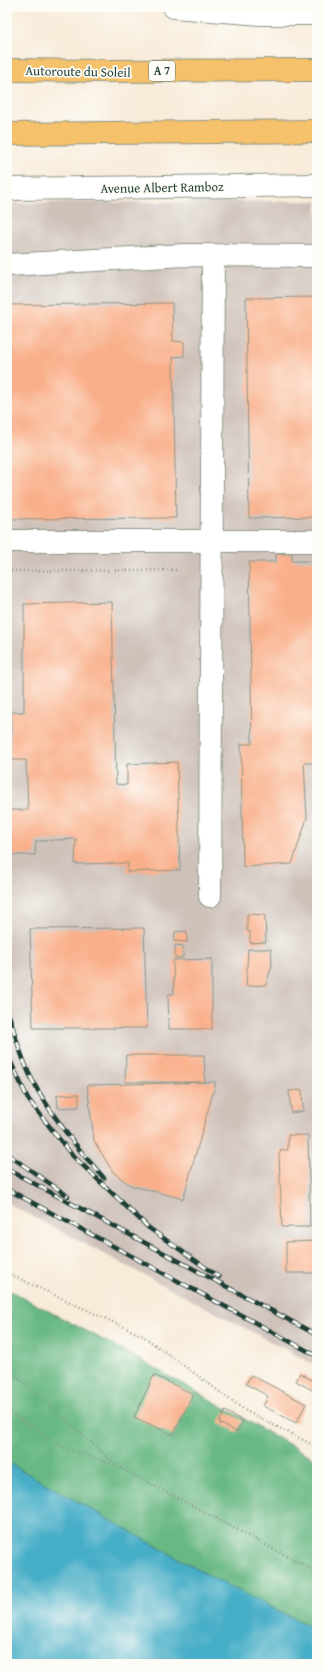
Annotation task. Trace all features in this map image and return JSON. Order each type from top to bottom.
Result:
[{"type":"highway","name":"Autoroute du Soleil","points":[[7,70],[110,72],[317,70]]},
{"type":"highway","points":[[7,134],[317,131]]},
{"type":"street","points":[[174,7],[261,14],[317,14]]},
{"type":"street","name":"Avenue Albert Ramboz","points":[[7,188],[317,185]]},
{"type":"street","points":[[7,265],[184,256],[317,256]]},
{"type":"street","points":[[210,896],[210,541],[213,256]]},
{"type":"street","points":[[7,541],[317,541]]},
{"type":"path","points":[[7,571],[179,570]]},
{"type":"path","points":[[7,1273],[143,1336],[246,1410],[317,1447]]},
{"type":"path","points":[[7,1367],[117,1466]]},
{"type":"path","points":[[7,1411],[65,1448],[117,1466],[317,1572]]},
{"type":"shaded area","points":[[317,201],[317,1366],[7,1203],[7,203]]},
{"type":"green space","points":[[7,1289],[126,1352],[317,1460],[317,1630],[211,1577],[7,1462]]},
{"type":"water","points":[[7,1462],[211,1577],[317,1630],[317,1664],[7,1664]]},
{"type":"building","points":[[317,297],[317,517],[249,518],[246,298]]},
{"type":"building","points":[[172,303],[173,341],[184,342],[184,356],[173,357],[176,518],[7,519],[7,305]]},
{"type":"building","points":[[276,554],[292,554],[292,561],[317,561],[317,763],[304,763],[307,818],[292,864],[243,867],[241,744],[252,744],[249,562],[276,562]]},
{"type":"building","points":[[112,602],[116,784],[127,785],[127,764],[177,762],[180,870],[127,872],[128,863],[75,864],[76,839],[36,841],[35,855],[9,855],[7,810],[28,810],[26,760],[10,760],[11,712],[24,712],[24,604]]},
{"type":"building","points":[[247,914],[265,915],[266,942],[250,943],[250,931],[247,931]]},
{"type":"building","points":[[144,928],[147,1028],[33,1028],[30,929]]},
{"type":"building","points":[[187,931],[187,942],[174,941],[175,932]]},
{"type":"building","points":[[175,945],[183,946],[183,957],[175,958]]},
{"type":"building","points":[[248,949],[271,949],[272,965],[266,985],[246,986]]},
{"type":"building","points":[[212,959],[212,1029],[169,1029],[168,994],[174,994],[173,960]]},
{"type":"building","points":[[126,1055],[204,1055],[205,1082],[125,1082]]},
{"type":"building","points":[[216,1082],[183,1199],[130,1185],[113,1172],[94,1141],[87,1085]]},
{"type":"building","points":[[302,1090],[303,1111],[291,1113],[289,1091]]},
{"type":"building","points":[[79,1094],[79,1107],[58,1108],[57,1095]]},
{"type":"building","points":[[288,1135],[308,1135],[310,1227],[282,1227],[279,1155],[281,1150],[288,1150]]},
{"type":"building","points":[[317,1241],[317,1273],[286,1273],[286,1242]]},
{"type":"building","points":[[300,1373],[317,1383],[312,1390],[296,1381]]},
{"type":"building","points":[[154,1375],[193,1394],[173,1435],[134,1417]]},
{"type":"building","points":[[251,1375],[306,1404],[296,1423],[263,1406],[268,1396],[246,1384]]},
{"type":"building","points":[[225,1411],[243,1421],[237,1432],[219,1423]]},
{"type":"railway","points":[[7,1008],[23,1060],[37,1089],[68,1135],[104,1178]]},
{"type":"railway","points":[[7,1054],[28,1099],[71,1154],[149,1228],[219,1277]]},
{"type":"railway","points":[[7,1154],[68,1196]]},
{"type":"railway","points":[[7,1169],[317,1335]]},
{"type":"railway","points":[[7,1189],[317,1356]]}]
